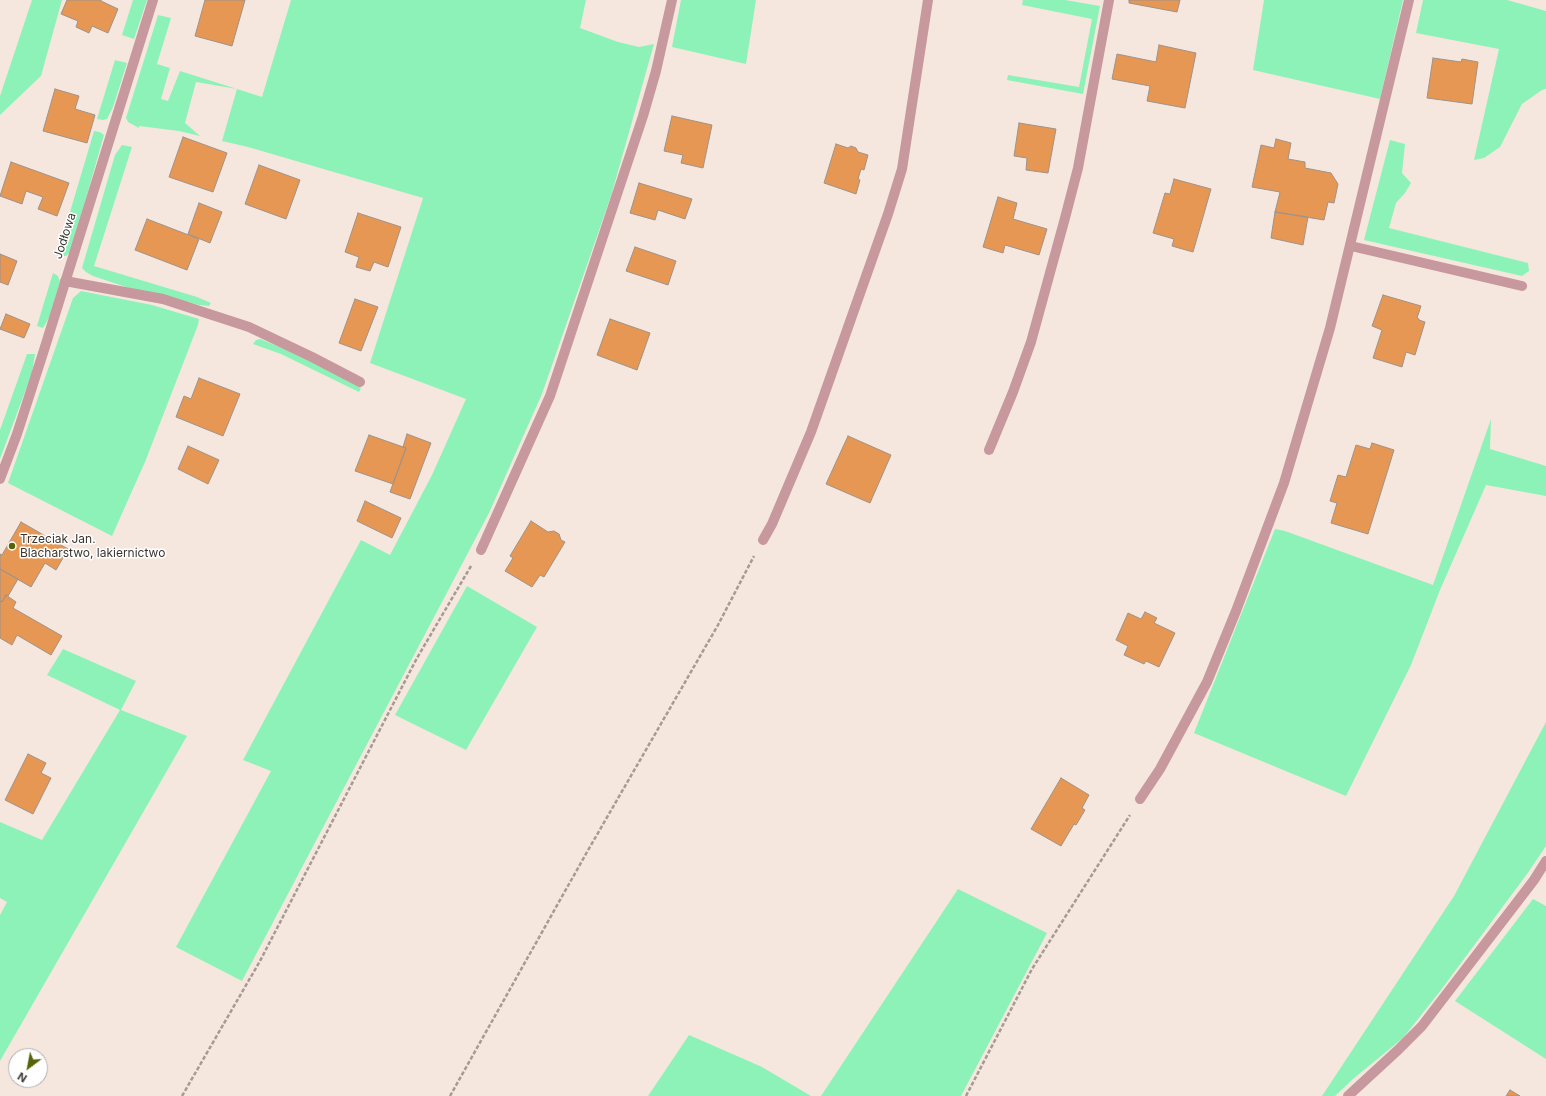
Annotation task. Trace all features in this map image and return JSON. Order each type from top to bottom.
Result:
[{"type":"street","name":"Jodłowa","points":[[0,479],[26,405],[153,0]]},
{"type":"street","points":[[481,550],[550,396],[643,116],[656,71],[672,0]]},
{"type":"street","points":[[763,540],[772,524],[810,432],[888,214],[902,168],[928,0]]},
{"type":"street","points":[[989,450],[1023,366],[1038,319],[1063,226],[1078,168],[1109,0]]},
{"type":"street","points":[[1140,799],[1160,769],[1207,682],[1239,604],[1290,466],[1330,328],[1351,246],[1409,0]]},
{"type":"street","points":[[1351,246],[1522,286]]},
{"type":"street","points":[[65,281],[162,299],[249,327],[360,382]]},
{"type":"street","points":[[1348,1096],[1422,1026],[1534,880],[1546,860]]},
{"type":"path","points":[[450,1096],[591,845],[718,625],[763,540]]},
{"type":"path","points":[[182,1096],[260,961],[417,658],[481,550]]},
{"type":"path","points":[[966,1096],[1032,969],[1140,799]]},
{"type":"green space","points":[[32,0],[62,0],[41,76],[0,115],[0,96]]},
{"type":"green space","points":[[133,0],[147,0],[134,39],[122,35]]},
{"type":"green space","points":[[291,0],[586,0],[580,28],[618,42],[639,47],[654,44],[611,196],[542,394],[489,513],[242,981],[176,947],[271,771],[243,760],[361,540],[390,555],[432,475],[466,399],[370,363],[423,198],[248,147],[222,141],[237,89],[262,97]]},
{"type":"green space","points":[[681,0],[756,0],[746,64],[672,47]]},
{"type":"green space","points":[[1023,0],[1065,0],[1100,6],[1083,94],[1007,80],[1008,75],[1079,87],[1092,19],[1022,5]]},
{"type":"green space","points":[[1264,0],[1403,0],[1380,99],[1253,70]]},
{"type":"green space","points":[[1423,0],[1507,0],[1546,11],[1546,89],[1542,90],[1522,104],[1500,147],[1484,158],[1474,160],[1499,49],[1416,33]]},
{"type":"green space","points":[[158,15],[171,18],[157,64],[170,68],[161,99],[168,101],[180,71],[237,89],[196,82],[185,123],[200,136],[179,131],[139,126],[139,128],[128,122],[126,118]]},
{"type":"green space","points":[[115,60],[127,63],[113,107],[107,119],[97,119]]},
{"type":"green space","points":[[94,131],[100,132],[104,135],[71,251],[66,256],[57,256]]},
{"type":"green space","points":[[1390,140],[1405,144],[1402,173],[1411,183],[1396,203],[1389,228],[1528,263],[1529,271],[1522,276],[1364,240]]},
{"type":"green space","points":[[122,145],[132,147],[94,266],[197,297],[211,303],[209,306],[199,305],[129,288],[93,276],[82,268],[115,155]]},
{"type":"green space","points":[[53,273],[58,276],[60,282],[50,316],[43,328],[37,326]]},
{"type":"green space","points":[[81,291],[152,305],[199,319],[145,462],[112,536],[8,483],[73,298]]},
{"type":"green space","points":[[260,339],[298,354],[361,388],[359,392],[281,354],[253,344],[256,340]]},
{"type":"green space","points":[[27,354],[35,354],[32,373],[0,459],[0,430]]},
{"type":"green space","points":[[1491,419],[1490,449],[1546,466],[1546,496],[1486,485],[1440,590],[1411,665],[1346,796],[1194,733],[1275,529],[1285,531],[1433,585]]},
{"type":"green space","points":[[467,586],[537,627],[466,750],[395,715]]},
{"type":"green space","points":[[63,649],[136,681],[121,710],[187,736],[0,1061],[0,915],[7,902],[0,898],[0,822],[42,840],[120,710],[47,675]]},
{"type":"green space","points":[[1546,722],[1546,846],[1441,990],[1403,1038],[1353,1079],[1335,1096],[1322,1096],[1454,896]]},
{"type":"green space","points":[[958,889],[1047,933],[961,1096],[821,1096]]},
{"type":"green space","points":[[1533,899],[1546,906],[1546,1059],[1455,1001]]},
{"type":"green space","points":[[689,1035],[762,1067],[811,1096],[648,1096]]},
{"type":"building","points":[[67,0],[101,0],[118,9],[108,33],[92,26],[89,33],[76,27],[78,21],[61,14]]},
{"type":"building","points":[[205,0],[245,0],[232,46],[195,36]]},
{"type":"building","points":[[1129,0],[1180,0],[1177,12],[1129,3]]},
{"type":"building","points":[[1159,45],[1196,53],[1185,108],[1147,101],[1150,86],[1112,79],[1117,54],[1156,62]]},
{"type":"building","points":[[1433,58],[1461,62],[1462,59],[1478,62],[1472,104],[1427,98]]},
{"type":"building","points":[[55,89],[79,96],[75,109],[95,115],[87,143],[43,131]]},
{"type":"building","points":[[672,116],[712,125],[703,168],[681,163],[683,155],[664,151]]},
{"type":"building","points":[[1019,123],[1056,129],[1048,173],[1026,170],[1027,158],[1014,156]]},
{"type":"building","points":[[183,137],[227,153],[213,192],[169,177]]},
{"type":"building","points":[[1276,139],[1291,143],[1288,159],[1305,162],[1305,168],[1331,173],[1338,184],[1334,203],[1328,202],[1324,220],[1275,212],[1280,192],[1252,187],[1261,145],[1274,148]]},
{"type":"building","points":[[836,144],[848,148],[851,146],[856,148],[858,152],[868,155],[864,170],[861,169],[856,194],[824,183]]},
{"type":"building","points":[[11,162],[69,183],[57,216],[38,209],[43,197],[26,191],[22,204],[0,196]]},
{"type":"building","points":[[259,165],[300,180],[286,219],[245,204]]},
{"type":"building","points":[[1174,179],[1211,189],[1193,252],[1172,246],[1174,239],[1153,233],[1165,193],[1170,194]]},
{"type":"building","points":[[639,183],[692,199],[685,219],[658,210],[655,220],[630,213]]},
{"type":"building","points":[[998,197],[1017,203],[1013,219],[1047,229],[1039,255],[1005,245],[1003,253],[983,247]]},
{"type":"building","points":[[199,203],[222,212],[210,243],[188,234]]},
{"type":"building","points":[[1275,212],[1308,217],[1303,245],[1271,238]]},
{"type":"building","points":[[358,213],[401,227],[388,267],[374,262],[370,271],[356,267],[359,257],[345,252]]},
{"type":"building","points":[[147,219],[199,239],[187,270],[135,250]]},
{"type":"building","points":[[635,247],[676,261],[668,285],[626,271]]},
{"type":"building","points":[[0,254],[17,261],[8,285],[0,282]]},
{"type":"building","points":[[1383,295],[1421,306],[1417,318],[1425,322],[1415,355],[1406,352],[1402,367],[1373,358],[1382,330],[1372,326]]},
{"type":"building","points":[[355,299],[378,307],[361,351],[339,343]]},
{"type":"building","points":[[6,314],[30,324],[24,338],[0,329]]},
{"type":"building","points":[[610,319],[650,333],[637,370],[597,355]]},
{"type":"building","points":[[199,378],[240,394],[223,436],[176,417],[184,396],[191,399]]},
{"type":"building","points":[[407,434],[431,443],[410,499],[390,492],[406,448],[403,447]]},
{"type":"building","points":[[369,435],[406,448],[393,484],[355,471]]},
{"type":"building","points":[[848,436],[891,455],[870,503],[826,484]]},
{"type":"building","points":[[1372,443],[1394,450],[1368,534],[1331,523],[1337,503],[1330,501],[1338,475],[1346,477],[1356,445],[1370,449]]},
{"type":"building","points":[[188,446],[219,460],[208,484],[178,469]]},
{"type":"building","points":[[365,501],[401,518],[392,538],[357,521]]},
{"type":"building","points":[[531,521],[548,532],[554,531],[559,534],[561,540],[565,542],[544,577],[540,575],[532,587],[505,571],[513,558],[510,556]]},
{"type":"building","points":[[21,522],[68,549],[56,570],[45,563],[31,587],[0,569],[0,554],[2,555]]},
{"type":"building","points":[[0,569],[18,579],[8,596],[6,595],[2,602],[0,601]]},
{"type":"building","points":[[6,595],[16,602],[13,608],[62,636],[51,655],[17,635],[12,645],[0,638],[0,601],[2,602]]},
{"type":"building","points":[[1145,612],[1157,618],[1154,623],[1175,633],[1159,667],[1146,661],[1144,664],[1124,655],[1128,646],[1116,640],[1128,613],[1141,619]]},
{"type":"building","points":[[28,754],[46,763],[41,773],[51,778],[33,814],[5,800]]},
{"type":"building","points":[[1061,778],[1089,795],[1082,808],[1085,810],[1076,825],[1074,824],[1061,846],[1031,829]]},
{"type":"building","points":[[1510,1090],[1520,1096],[1506,1096]]},
{"type":"place","name":"Trzeciak Jan. Blacharstwo, lakiernictwo","points":[[12,546]]}]
